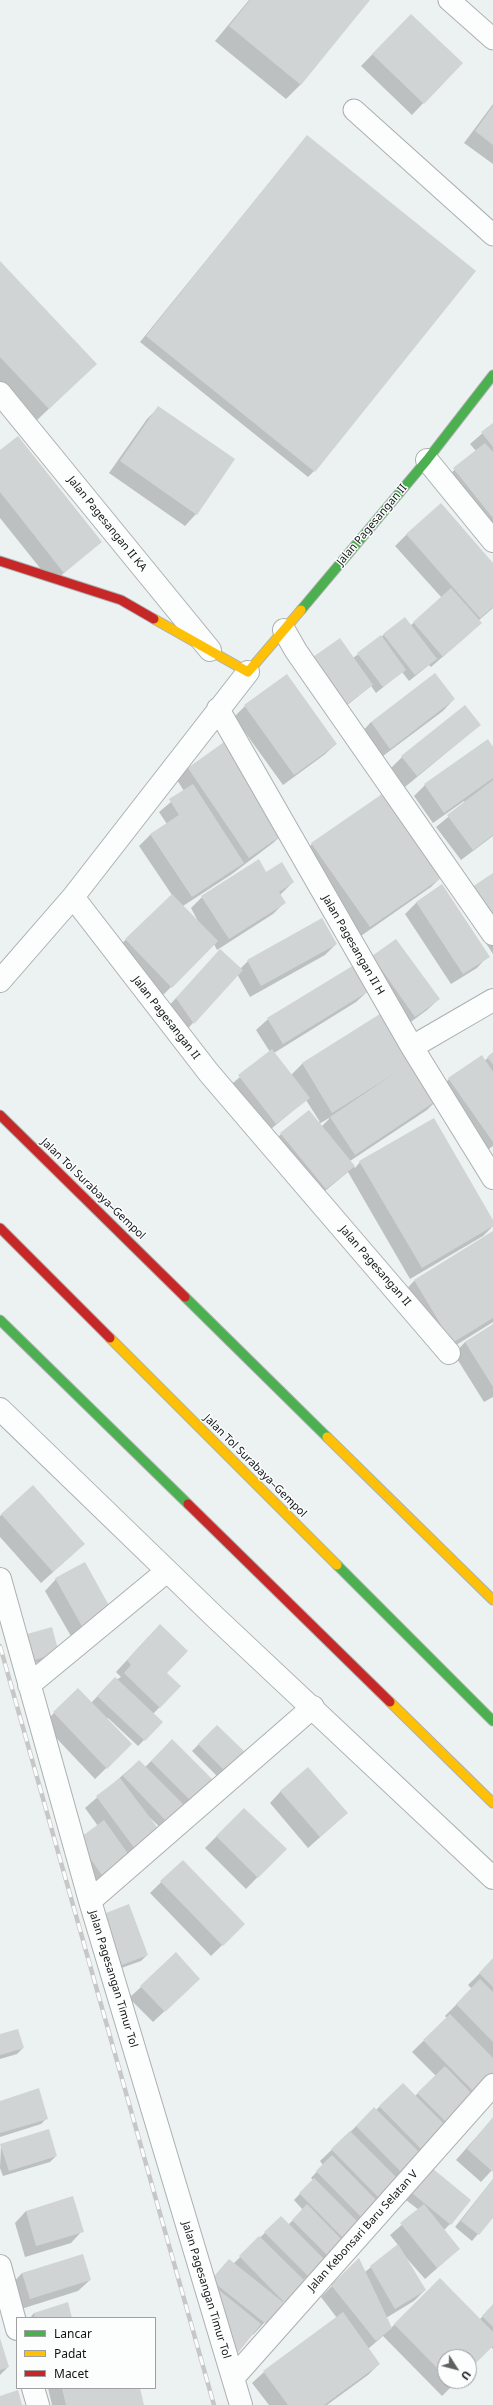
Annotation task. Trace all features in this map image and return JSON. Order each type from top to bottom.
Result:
[{"type":"main road","name":"Jalan Pagesangan II","points":[[248,672],[427,460],[493,375]]},
{"type":"main road","points":[[0,561],[121,600],[248,672]]},
{"type":"main road","name":"Jalan Tol Surabaya–Gempol","points":[[0,1115],[493,1600]]},
{"type":"main road","name":"Jalan Tol Surabaya–Gempol","points":[[0,1228],[493,1721]]},
{"type":"main road","points":[[0,1320],[493,1803]]},
{"type":"street","name":"Jalan Pagesangan II KA","points":[[0,393],[214,654]]},
{"type":"street","points":[[427,460],[493,541]]},
{"type":"street","points":[[284,630],[296,652],[493,934]]},
{"type":"street","name":"Jalan Pagesangan II","points":[[248,672],[73,897],[209,1073],[449,1353]]},
{"type":"street","name":"Jalan Pagesangan II H","points":[[218,709],[412,1047],[493,1178]]},
{"type":"street","points":[[0,981],[73,897]]},
{"type":"street","points":[[412,1047],[493,1000]]},
{"type":"street","points":[[0,1409],[167,1570],[493,1878]]},
{"type":"street","points":[[29,1685],[167,1570]]},
{"type":"street","name":"Jalan Pagesangan Timur Tol","points":[[0,1579],[90,1901],[241,2405]]},
{"type":"street","points":[[90,1901],[312,1707]]},
{"type":"street","name":"Jalan Kebonsari Baru Selatan V","points":[[233,2378],[493,2085]]},
{"type":"street","points":[[0,2266],[16,2325]]},
{"type":"street","points":[[33,2389],[38,2405]]},
{"type":"lane","points":[[449,0],[493,39]]},
{"type":"lane","points":[[354,110],[493,235]]},
{"type":"building","points":[[250,0],[370,0],[301,85],[229,26]]},
{"type":"building","points":[[411,14],[463,63],[424,104],[372,54]]},
{"type":"building","points":[[493,106],[493,145],[475,131]]},
{"type":"building","points":[[307,135],[476,271],[315,472],[146,336]]},
{"type":"building","points":[[0,261],[97,364],[49,409],[0,357]]},
{"type":"building","points":[[158,406],[235,459],[197,515],[120,461]]},
{"type":"building","points":[[493,423],[493,447],[481,432]]},
{"type":"building","points":[[18,436],[102,542],[64,573],[0,492],[0,450]]},
{"type":"building","points":[[485,443],[493,452],[493,518],[453,468]]},
{"type":"building","points":[[441,503],[493,563],[493,607],[480,618],[406,534]]},
{"type":"building","points":[[451,588],[482,623],[443,657],[413,622]]},
{"type":"building","points":[[405,617],[437,659],[415,675],[383,634]]},
{"type":"building","points":[[381,635],[406,670],[383,687],[357,653]]},
{"type":"building","points":[[340,638],[373,685],[347,704],[313,657]]},
{"type":"building","points":[[435,673],[455,699],[390,749],[371,722]]},
{"type":"building","points":[[287,674],[337,744],[294,775],[244,705]]},
{"type":"building","points":[[465,705],[481,725],[417,776],[401,756]]},
{"type":"building","points":[[488,739],[493,747],[493,778],[444,813],[424,784]]},
{"type":"building","points":[[224,742],[286,832],[249,858],[188,768]]},
{"type":"building","points":[[493,780],[493,835],[473,850],[447,815]]},
{"type":"building","points":[[193,784],[244,863],[192,897],[150,834],[179,815],[169,799]]},
{"type":"building","points":[[385,792],[444,876],[370,927],[311,843]]},
{"type":"building","points":[[259,859],[266,872],[282,862],[294,882],[279,892],[286,903],[229,939],[201,896]]},
{"type":"building","points":[[493,873],[493,926],[469,889]]},
{"type":"building","points":[[442,884],[490,957],[463,974],[416,902]]},
{"type":"building","points":[[172,894],[218,941],[172,988],[125,939]]},
{"type":"building","points":[[322,918],[337,944],[261,986],[247,960]]},
{"type":"building","points":[[396,939],[440,999],[415,1017],[372,956]]},
{"type":"building","points":[[220,949],[243,970],[194,1024],[176,998]]},
{"type":"building","points":[[354,965],[369,991],[283,1044],[267,1018]]},
{"type":"building","points":[[383,1012],[439,1099],[355,1155],[330,1117],[395,1073],[332,1113],[302,1063]]},
{"type":"building","points":[[272,1049],[310,1098],[276,1124],[238,1075]]},
{"type":"building","points":[[493,1052],[493,1065],[487,1057]]},
{"type":"building","points":[[482,1055],[493,1072],[493,1142],[448,1078]]},
{"type":"building","points":[[309,1110],[355,1166],[326,1189],[280,1133]]},
{"type":"building","points":[[434,1118],[493,1220],[493,1226],[422,1268],[359,1161]]},
{"type":"building","points":[[493,1231],[493,1318],[452,1343],[414,1280]]},
{"type":"building","points":[[493,1324],[493,1387],[465,1342]]},
{"type":"building","points":[[33,1485],[85,1544],[53,1572],[1,1514]]},
{"type":"building","points":[[85,1562],[112,1611],[83,1628],[55,1578]]},
{"type":"building","points":[[160,1624],[188,1651],[167,1673],[181,1686],[160,1708],[124,1673],[131,1665],[127,1660]]},
{"type":"building","points":[[52,1627],[59,1653],[34,1660],[27,1634]]},
{"type":"building","points":[[115,1677],[163,1722],[145,1741],[97,1696]]},
{"type":"building","points":[[78,1688],[132,1744],[107,1769],[53,1712]]},
{"type":"building","points":[[217,1725],[247,1754],[228,1774],[198,1744]]},
{"type":"building","points":[[172,1739],[214,1781],[193,1803],[151,1761]]},
{"type":"building","points":[[139,1760],[188,1809],[171,1826],[123,1776]]},
{"type":"building","points":[[308,1767],[348,1813],[320,1837],[280,1791]]},
{"type":"building","points":[[120,1778],[160,1831],[135,1849],[96,1796]]},
{"type":"building","points":[[244,1808],[287,1849],[258,1878],[216,1836]]},
{"type":"building","points":[[104,1820],[134,1862],[107,1882],[77,1840]]},
{"type":"building","points":[[183,1860],[245,1924],[223,1946],[160,1881]]},
{"type":"building","points":[[129,1904],[148,1955],[119,1966],[101,1915]]},
{"type":"building","points":[[176,1952],[200,1979],[165,2012],[140,1986]]},
{"type":"building","points":[[493,1958],[493,1987],[479,1973]]},
{"type":"building","points":[[480,1979],[493,1992],[493,2042],[456,2004]]},
{"type":"building","points":[[450,2014],[493,2058],[493,2077],[476,2094],[423,2040]]},
{"type":"building","points":[[18,2029],[24,2048],[0,2055],[0,2034]]},
{"type":"building","points":[[445,2066],[475,2097],[447,2123],[417,2093]]},
{"type":"building","points":[[403,2083],[447,2127],[423,2151],[379,2106]]},
{"type":"building","points":[[39,2088],[48,2119],[0,2133],[0,2101]]},
{"type":"building","points":[[374,2107],[421,2154],[402,2173],[356,2126]]},
{"type":"building","points":[[493,2117],[493,2172],[467,2149]]},
{"type":"building","points":[[49,2129],[57,2156],[9,2171],[0,2144]]},
{"type":"building","points":[[350,2131],[399,2180],[380,2199],[331,2149]]},
{"type":"building","points":[[332,2155],[380,2204],[364,2220],[316,2171]]},
{"type":"building","points":[[432,2168],[471,2200],[451,2225],[412,2193]]},
{"type":"building","points":[[314,2178],[360,2224],[344,2239],[299,2193]]},
{"type":"building","points":[[493,2179],[493,2218],[479,2235],[461,2221]]},
{"type":"building","points":[[73,2196],[84,2232],[36,2246],[26,2211]]},
{"type":"building","points":[[307,2204],[344,2242],[329,2257],[292,2220]]},
{"type":"building","points":[[424,2204],[460,2249],[437,2268],[400,2223]]},
{"type":"building","points":[[281,2216],[326,2261],[310,2278],[264,2232]]},
{"type":"building","points":[[259,2236],[306,2282],[285,2303],[239,2256]]},
{"type":"building","points":[[398,2244],[426,2290],[395,2309],[370,2266]]},
{"type":"building","points":[[83,2254],[91,2280],[30,2299],[22,2273]]},
{"type":"building","points":[[359,2258],[392,2328],[376,2341],[331,2285]]},
{"type":"building","points":[[229,2259],[284,2303],[266,2324],[211,2280]]},
{"type":"building","points":[[440,2278],[493,2332],[493,2346],[477,2362],[477,2349],[437,2349],[437,2368],[394,2324]]},
{"type":"building","points":[[209,2282],[261,2324],[237,2354],[224,2341]]},
{"type":"building","points":[[68,2302],[72,2317],[35,2317],[34,2313]]},
{"type":"building","points":[[493,2304],[493,2327],[482,2316]]},
{"type":"building","points":[[343,2312],[380,2364],[324,2405],[288,2405],[263,2371]]},
{"type":"building","points":[[0,2338],[9,2367],[0,2370]]},
{"type":"building","points":[[62,2389],[140,2389],[144,2405],[66,2405]]},
{"type":"building","points":[[18,2390],[22,2405],[0,2405],[0,2396]]},
{"type":"railway","points":[[0,1646],[214,2405]]},
{"type":"traffic: fast","points":[[301,610],[427,460],[493,375]]},
{"type":"traffic: fast","points":[[185,1297],[327,1437]]},
{"type":"traffic: fast","points":[[0,1320],[188,1504]]},
{"type":"traffic: fast","points":[[337,1565],[493,1721]]},
{"type":"traffic: slow","points":[[154,619],[248,672],[301,610]]},
{"type":"traffic: slow","points":[[110,1338],[337,1565]]},
{"type":"traffic: slow","points":[[327,1437],[493,1600]]},
{"type":"traffic: slow","points":[[390,1702],[493,1803]]},
{"type":"traffic: jam","points":[[0,561],[121,600],[154,619]]},
{"type":"traffic: jam","points":[[0,1115],[185,1297]]},
{"type":"traffic: jam","points":[[0,1228],[110,1338]]},
{"type":"traffic: jam","points":[[188,1504],[390,1702]]}]
